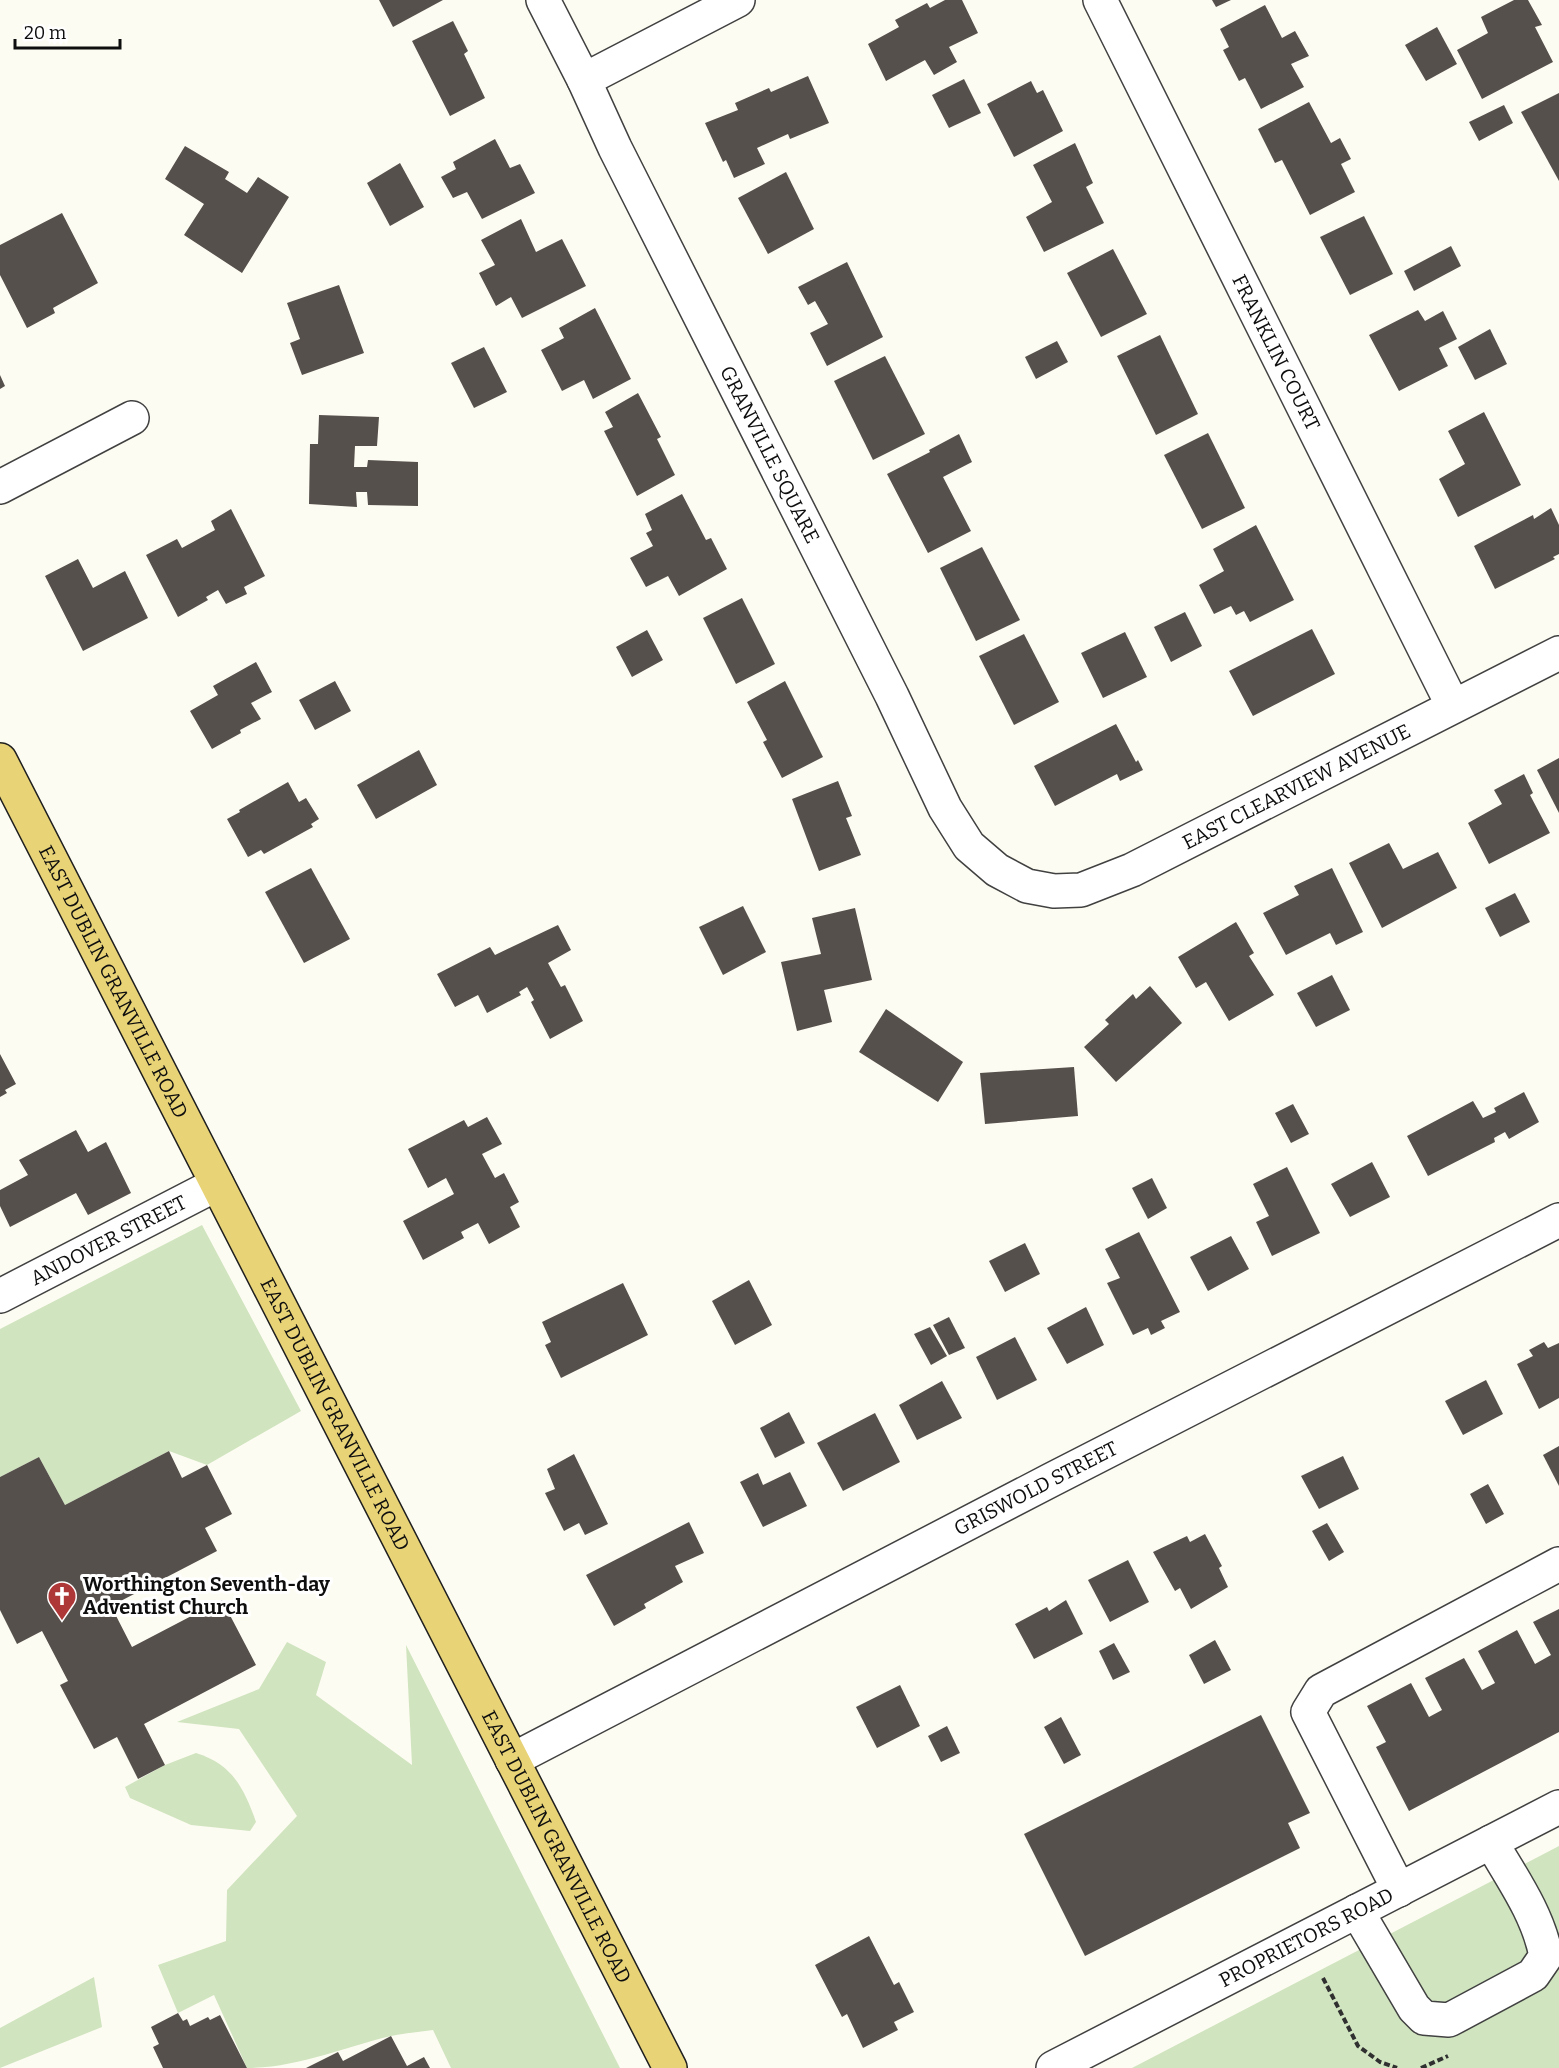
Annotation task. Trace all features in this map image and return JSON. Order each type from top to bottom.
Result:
[{"type":"main road","name":"EAST DUBLIN GRANVILLE ROAD","points":[[0,760],[670,2068]]},
{"type":"street","name":"GRANVILLE SQUARE","points":[[543,0],[892,696],[945,808],[969,846],[997,870],[1027,886]]},
{"type":"street","points":[[584,80],[738,0]]},
{"type":"street","name":"FRANKLIN COURT","points":[[1100,0],[1453,706]]},
{"type":"street","points":[[0,488],[132,418]]},
{"type":"street","name":"EAST CLEARVIEW AVENUE","points":[[1027,886],[1054,891],[1082,890],[1122,874],[1559,653]]},
{"type":"street","name":"ANDOVER STREET","points":[[0,1296],[217,1184]]},
{"type":"street","name":"GRISWOLD STREET","points":[[512,1760],[1559,1220]]},
{"type":"street","points":[[1399,1890],[1308,1712],[1321,1691],[1559,1564]]},
{"type":"street","name":"PROPRIETORS ROAD","points":[[1053,2068],[1559,1807]]},
{"type":"street","points":[[1357,1911],[1414,2008],[1424,2018],[1449,2019],[1533,1975],[1546,1956],[1542,1935],[1533,1916],[1491,1842]]},
{"type":"path","points":[[1323,1978],[1358,2046],[1380,2062],[1397,2068]]},
{"type":"green space","points":[[202,1225],[301,1411],[207,1465],[169,1451],[65,1505],[39,1457],[0,1477],[0,1329]]},
{"type":"green space","points":[[287,1642],[326,1662],[316,1695],[412,1765],[406,1645],[620,2068],[451,2068],[433,2030],[391,2036],[284,2065],[247,2068],[214,1995],[178,2013],[158,1965],[226,1941],[227,1890],[297,1816],[239,1729],[177,1722],[259,1689]]},
{"type":"green space","points":[[196,1753],[219,1764],[235,1779],[247,1798],[256,1822],[250,1831],[191,1825],[130,1798],[125,1787],[165,1765]]},
{"type":"green space","points":[[1559,1846],[1559,2068],[1132,2068]]},
{"type":"green space","points":[[94,1977],[102,2027],[0,2068],[0,2028]]},
{"type":"building","points":[[379,0],[443,0],[393,27]]},
{"type":"building","points":[[945,0],[962,0],[978,33],[949,47],[957,62],[934,75],[925,60],[886,81],[868,44],[899,27],[895,20],[927,3],[930,8]]},
{"type":"building","points":[[1212,0],[1231,0],[1216,7]]},
{"type":"building","points":[[1514,0],[1528,0],[1542,25],[1535,27],[1553,62],[1482,99],[1457,50],[1488,33],[1481,17]]},
{"type":"building","points":[[1265,5],[1282,38],[1295,31],[1309,56],[1291,64],[1304,87],[1261,109],[1245,78],[1239,81],[1223,50],[1229,47],[1220,29]]},
{"type":"building","points":[[453,21],[468,51],[464,54],[485,98],[450,116],[412,41]]},
{"type":"building","points":[[1437,27],[1457,64],[1426,81],[1405,45]]},
{"type":"building","points":[[808,76],[829,123],[790,139],[788,134],[757,148],[765,164],[734,178],[726,160],[723,162],[705,123],[738,110],[735,103],[769,88],[771,92]]},
{"type":"building","points":[[964,79],[981,113],[949,128],[932,95]]},
{"type":"building","points":[[1031,81],[1037,93],[1043,90],[1063,131],[1014,157],[987,104]]},
{"type":"building","points":[[1559,93],[1559,181],[1521,112]]},
{"type":"building","points":[[1309,102],[1331,143],[1340,138],[1351,159],[1341,164],[1355,192],[1310,215],[1282,160],[1275,163],[1258,129]]},
{"type":"building","points":[[1504,105],[1513,123],[1479,141],[1469,122]]},
{"type":"building","points":[[495,139],[510,168],[520,164],[535,193],[482,219],[467,192],[453,198],[441,177],[456,169],[453,162]]},
{"type":"building","points":[[1075,143],[1093,183],[1086,187],[1104,223],[1044,252],[1026,217],[1052,202],[1033,165]]},
{"type":"building","points":[[185,146],[229,172],[225,179],[247,193],[258,177],[289,197],[242,273],[184,235],[204,204],[165,179]]},
{"type":"building","points":[[400,163],[424,207],[390,226],[367,183]]},
{"type":"building","points":[[786,172],[814,229],[768,254],[738,198]]},
{"type":"building","points":[[62,213],[98,283],[53,308],[55,313],[27,328],[0,275],[0,245]]},
{"type":"building","points":[[1364,216],[1393,274],[1350,295],[1320,237]]},
{"type":"building","points":[[521,219],[536,252],[562,239],[586,286],[522,318],[511,297],[496,306],[479,273],[495,265],[481,240]]},
{"type":"building","points":[[1451,246],[1461,266],[1414,291],[1404,271]]},
{"type":"building","points":[[1113,249],[1147,314],[1101,337],[1067,273]]},
{"type":"building","points":[[847,262],[883,337],[827,366],[810,333],[828,324],[815,301],[808,305],[798,287]]},
{"type":"building","points":[[339,285],[364,353],[302,375],[290,343],[300,339],[287,303]]},
{"type":"building","points":[[595,308],[631,379],[593,399],[584,380],[562,391],[541,350],[564,338],[559,328]]},
{"type":"building","points":[[1418,310],[1425,321],[1443,311],[1457,339],[1439,348],[1448,366],[1399,391],[1369,335]]},
{"type":"building","points":[[1490,329],[1507,364],[1475,380],[1458,347]]},
{"type":"building","points":[[1160,335],[1198,414],[1156,435],[1117,356]]},
{"type":"building","points":[[1057,341],[1068,362],[1036,379],[1025,357]]},
{"type":"building","points":[[484,347],[507,392],[474,408],[451,363]]},
{"type":"building","points":[[885,356],[925,434],[873,460],[834,381]]},
{"type":"building","points":[[0,375],[5,386],[0,389]]},
{"type":"building","points":[[638,393],[661,437],[657,439],[675,475],[637,496],[604,431],[613,427],[605,412]]},
{"type":"building","points":[[1484,412],[1521,485],[1458,517],[1439,479],[1465,464],[1448,431]]},
{"type":"building","points":[[319,415],[379,417],[377,446],[355,446],[354,467],[367,467],[368,460],[418,462],[418,506],[368,505],[367,492],[356,492],[357,507],[309,504],[310,444],[318,444]]},
{"type":"building","points":[[1208,433],[1245,508],[1202,529],[1164,455]]},
{"type":"building","points":[[959,434],[972,462],[943,477],[971,531],[928,553],[887,474]]},
{"type":"building","points":[[682,494],[706,540],[711,538],[727,569],[679,596],[668,576],[646,587],[630,558],[653,546],[646,533],[652,530],[645,514]]},
{"type":"building","points":[[1551,508],[1559,525],[1559,554],[1553,557],[1555,559],[1495,589],[1474,546],[1533,515],[1534,519]]},
{"type":"building","points":[[231,509],[265,576],[244,587],[247,594],[226,604],[218,590],[206,597],[208,600],[178,617],[146,555],[177,539],[182,548],[215,530],[211,521]]},
{"type":"building","points":[[1256,525],[1294,600],[1250,622],[1244,611],[1236,615],[1231,606],[1214,614],[1199,585],[1224,571],[1213,549]]},
{"type":"building","points":[[982,547],[1020,620],[976,641],[940,568]]},
{"type":"building","points":[[78,559],[93,588],[125,571],[148,618],[83,651],[45,576]]},
{"type":"building","points":[[742,598],[775,664],[736,684],[703,618]]},
{"type":"building","points":[[1185,612],[1202,646],[1171,662],[1154,627]]},
{"type":"building","points":[[1312,629],[1335,674],[1253,716],[1229,671]]},
{"type":"building","points":[[647,630],[663,660],[632,677],[616,647]]},
{"type":"building","points":[[1125,632],[1147,677],[1103,698],[1081,653]]},
{"type":"building","points":[[1024,634],[1059,702],[1014,725],[979,656]]},
{"type":"building","points":[[256,662],[272,692],[251,703],[261,719],[212,749],[190,711],[218,695],[213,686]]},
{"type":"building","points":[[335,681],[351,711],[315,730],[299,700]]},
{"type":"building","points":[[785,681],[823,757],[782,778],[763,742],[767,740],[747,702]]},
{"type":"building","points":[[1116,724],[1136,762],[1138,760],[1143,770],[1120,781],[1117,774],[1055,806],[1034,766]]},
{"type":"building","points":[[419,750],[437,785],[376,819],[357,785]]},
{"type":"building","points":[[1559,758],[1559,813],[1537,770]]},
{"type":"building","points":[[1524,774],[1533,793],[1530,795],[1550,833],[1489,864],[1468,823],[1502,804],[1494,790]]},
{"type":"building","points":[[838,781],[852,816],[846,818],[861,855],[819,871],[792,799]]},
{"type":"building","points":[[288,782],[299,802],[306,798],[319,819],[311,824],[313,827],[264,854],[261,850],[248,857],[227,819]]},
{"type":"building","points":[[1389,843],[1403,869],[1438,852],[1457,888],[1382,928],[1349,863]]},
{"type":"building","points":[[311,868],[350,939],[304,963],[265,892]]},
{"type":"building","points":[[1332,868],[1363,932],[1336,945],[1330,933],[1286,955],[1263,913],[1299,895],[1294,886]]},
{"type":"building","points":[[1515,893],[1530,922],[1500,937],[1485,908]]},
{"type":"building","points":[[743,906],[766,952],[723,975],[699,927]]},
{"type":"building","points":[[855,908],[872,980],[824,990],[832,1022],[797,1031],[781,962],[821,954],[812,918]]},
{"type":"building","points":[[1236,922],[1254,953],[1249,956],[1274,995],[1229,1021],[1206,982],[1196,988],[1178,957]]},
{"type":"building","points":[[558,925],[571,950],[548,963],[561,987],[565,985],[583,1021],[550,1039],[531,1002],[534,1000],[527,987],[519,992],[521,995],[487,1013],[478,995],[455,1007],[437,974],[490,947],[495,955]]},
{"type":"building","points":[[1332,975],[1350,1010],[1316,1027],[1297,993]]},
{"type":"building","points":[[1150,986],[1182,1023],[1116,1082],[1084,1047],[1109,1024],[1105,1020],[1133,994],[1136,999]]},
{"type":"building","points":[[886,1009],[963,1062],[938,1102],[859,1052]]},
{"type":"building","points":[[0,1054],[16,1084],[5,1090],[7,1093],[0,1097]]},
{"type":"building","points":[[1074,1067],[1078,1116],[985,1124],[980,1073]]},
{"type":"building","points":[[1524,1092],[1539,1122],[1509,1139],[1505,1132],[1494,1138],[1495,1142],[1428,1176],[1407,1136],[1473,1101],[1483,1118],[1496,1112],[1494,1108]]},
{"type":"building","points":[[1293,1104],[1309,1134],[1291,1143],[1275,1113]]},
{"type":"building","points":[[487,1117],[502,1144],[482,1154],[495,1178],[504,1173],[519,1202],[510,1207],[520,1227],[489,1244],[478,1223],[461,1232],[464,1238],[423,1260],[403,1221],[454,1194],[446,1178],[428,1188],[408,1149],[464,1120],[468,1127]]},
{"type":"building","points":[[76,1130],[88,1152],[106,1142],[131,1193],[88,1215],[76,1193],[10,1227],[0,1206],[0,1190],[28,1175],[19,1160]]},
{"type":"building","points":[[1372,1162],[1390,1197],[1350,1217],[1331,1184]]},
{"type":"building","points":[[1287,1167],[1320,1233],[1272,1256],[1256,1222],[1269,1216],[1253,1184]]},
{"type":"building","points":[[1152,1178],[1167,1208],[1148,1219],[1132,1188]]},
{"type":"building","points":[[1139,1232],[1180,1312],[1161,1321],[1165,1328],[1151,1335],[1148,1328],[1133,1335],[1107,1283],[1120,1278],[1105,1249]]},
{"type":"building","points":[[1231,1236],[1249,1269],[1208,1291],[1190,1257]]},
{"type":"building","points":[[1025,1243],[1040,1274],[1005,1292],[989,1261]]},
{"type":"building","points":[[749,1280],[772,1325],[735,1345],[712,1301]]},
{"type":"building","points":[[623,1283],[648,1335],[561,1378],[545,1345],[551,1342],[542,1322]]},
{"type":"building","points":[[1086,1307],[1104,1345],[1067,1364],[1047,1328]]},
{"type":"building","points":[[949,1317],[965,1348],[949,1355],[933,1325]]},
{"type":"building","points":[[930,1327],[947,1356],[931,1365],[914,1334]]},
{"type":"building","points":[[1015,1337],[1037,1380],[997,1400],[976,1357]]},
{"type":"building","points":[[1544,1342],[1548,1348],[1559,1343],[1559,1398],[1539,1409],[1517,1364],[1533,1356],[1529,1350]]},
{"type":"building","points":[[1486,1380],[1503,1414],[1463,1435],[1445,1401]]},
{"type":"building","points":[[942,1381],[962,1418],[917,1440],[899,1405]]},
{"type":"building","points":[[789,1412],[805,1443],[775,1458],[760,1428]]},
{"type":"building","points":[[875,1413],[900,1462],[843,1491],[817,1443]]},
{"type":"building","points":[[1559,1446],[1559,1486],[1543,1455]]},
{"type":"building","name":"Worthington Seventh-day Adventist Church","points":[[169,1451],[182,1478],[207,1465],[232,1514],[205,1528],[217,1551],[111,1606],[132,1647],[222,1600],[256,1665],[144,1724],[165,1765],[138,1779],[117,1737],[94,1749],[60,1685],[68,1681],[42,1631],[17,1644],[0,1610],[0,1477],[39,1457],[65,1505]]},
{"type":"building","points":[[574,1454],[608,1524],[585,1535],[579,1523],[564,1531],[545,1493],[555,1489],[547,1469]]},
{"type":"building","points":[[1343,1456],[1359,1489],[1319,1509],[1301,1476]]},
{"type":"building","points":[[790,1472],[807,1506],[763,1527],[740,1482],[758,1473],[763,1485]]},
{"type":"building","points":[[1488,1484],[1504,1514],[1486,1524],[1470,1494]]},
{"type":"building","points":[[689,1522],[704,1553],[675,1566],[683,1582],[644,1604],[646,1608],[614,1626],[586,1575]]},
{"type":"building","points":[[1327,1523],[1344,1552],[1329,1561],[1312,1531]]},
{"type":"building","points":[[1205,1534],[1222,1566],[1219,1568],[1228,1587],[1191,1609],[1180,1588],[1175,1591],[1153,1552],[1187,1536],[1190,1542]]},
{"type":"building","points":[[1128,1560],[1149,1602],[1110,1622],[1088,1580]]},
{"type":"building","points":[[1066,1600],[1083,1634],[1034,1659],[1015,1624],[1047,1607],[1049,1611]]},
{"type":"building","points":[[1559,1609],[1559,1732],[1409,1811],[1376,1747],[1386,1742],[1367,1706],[1411,1683],[1429,1717],[1442,1710],[1425,1678],[1464,1658],[1482,1690],[1495,1683],[1478,1651],[1517,1630],[1535,1664],[1551,1655],[1533,1622]]},
{"type":"building","points":[[1215,1640],[1231,1670],[1204,1684],[1189,1655]]},
{"type":"building","points":[[1114,1643],[1130,1672],[1113,1680],[1099,1651]]},
{"type":"building","points":[[900,1685],[920,1726],[877,1748],[856,1707]]},
{"type":"building","points":[[1261,1715],[1310,1813],[1288,1823],[1300,1848],[1085,1956],[1024,1834]]},
{"type":"building","points":[[1061,1717],[1081,1755],[1064,1764],[1044,1727]]},
{"type":"building","points":[[947,1726],[960,1753],[941,1762],[928,1736]]},
{"type":"building","points":[[869,1936],[894,1985],[899,1982],[914,2012],[894,2022],[898,2030],[863,2048],[847,2014],[842,2017],[815,1965]]},
{"type":"building","points":[[178,2013],[183,2021],[187,2019],[190,2026],[208,2017],[210,2020],[220,2015],[247,2068],[163,2068],[153,2047],[159,2044],[151,2027]]},
{"type":"building","points":[[391,2036],[407,2066],[424,2057],[430,2068],[306,2068],[338,2052],[343,2061]]},
{"type":"place","name":"Worthington Seventh-day Adventist Church","points":[[62,1622]]}]
